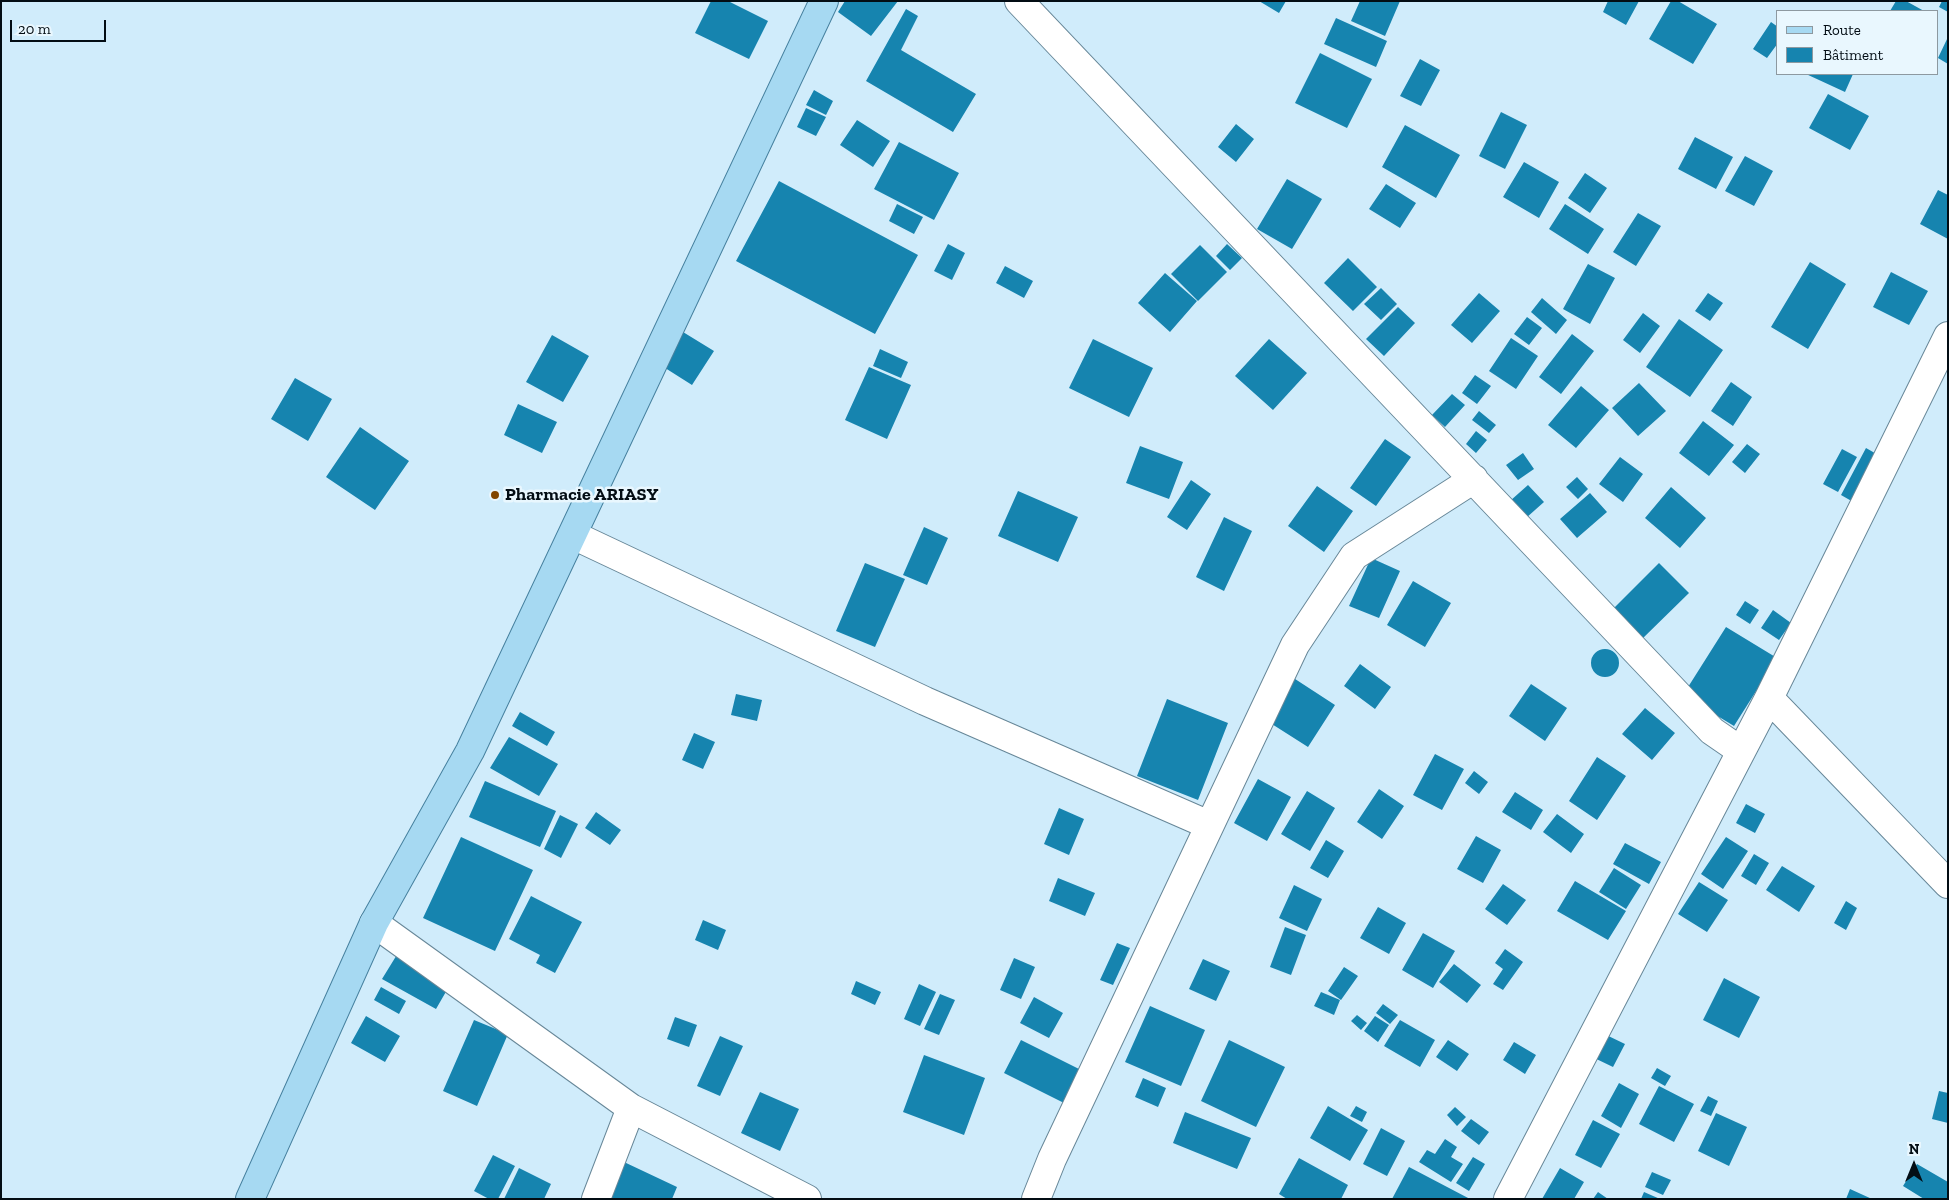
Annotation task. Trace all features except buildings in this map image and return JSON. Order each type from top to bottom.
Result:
[{"type":"main road","points":[[250,1199],[374,923],[470,750],[573,536],[824,1]]},
{"type":"street","points":[[1018,1],[1712,731],[1741,751]]},
{"type":"street","points":[[1508,1199],[1769,698],[1948,336]]},
{"type":"street","points":[[1036,1199],[1052,1159],[1295,645],[1354,556],[1474,479]]},
{"type":"street","points":[[573,536],[926,701],[1209,825]]},
{"type":"street","points":[[1769,698],[1948,884]]},
{"type":"street","points":[[374,923],[631,1108],[807,1199]]},
{"type":"street","points":[[596,1199],[631,1108]]},
{"type":"place","name":"Pharmacie ARIASY","points":[[495,495]]}]
